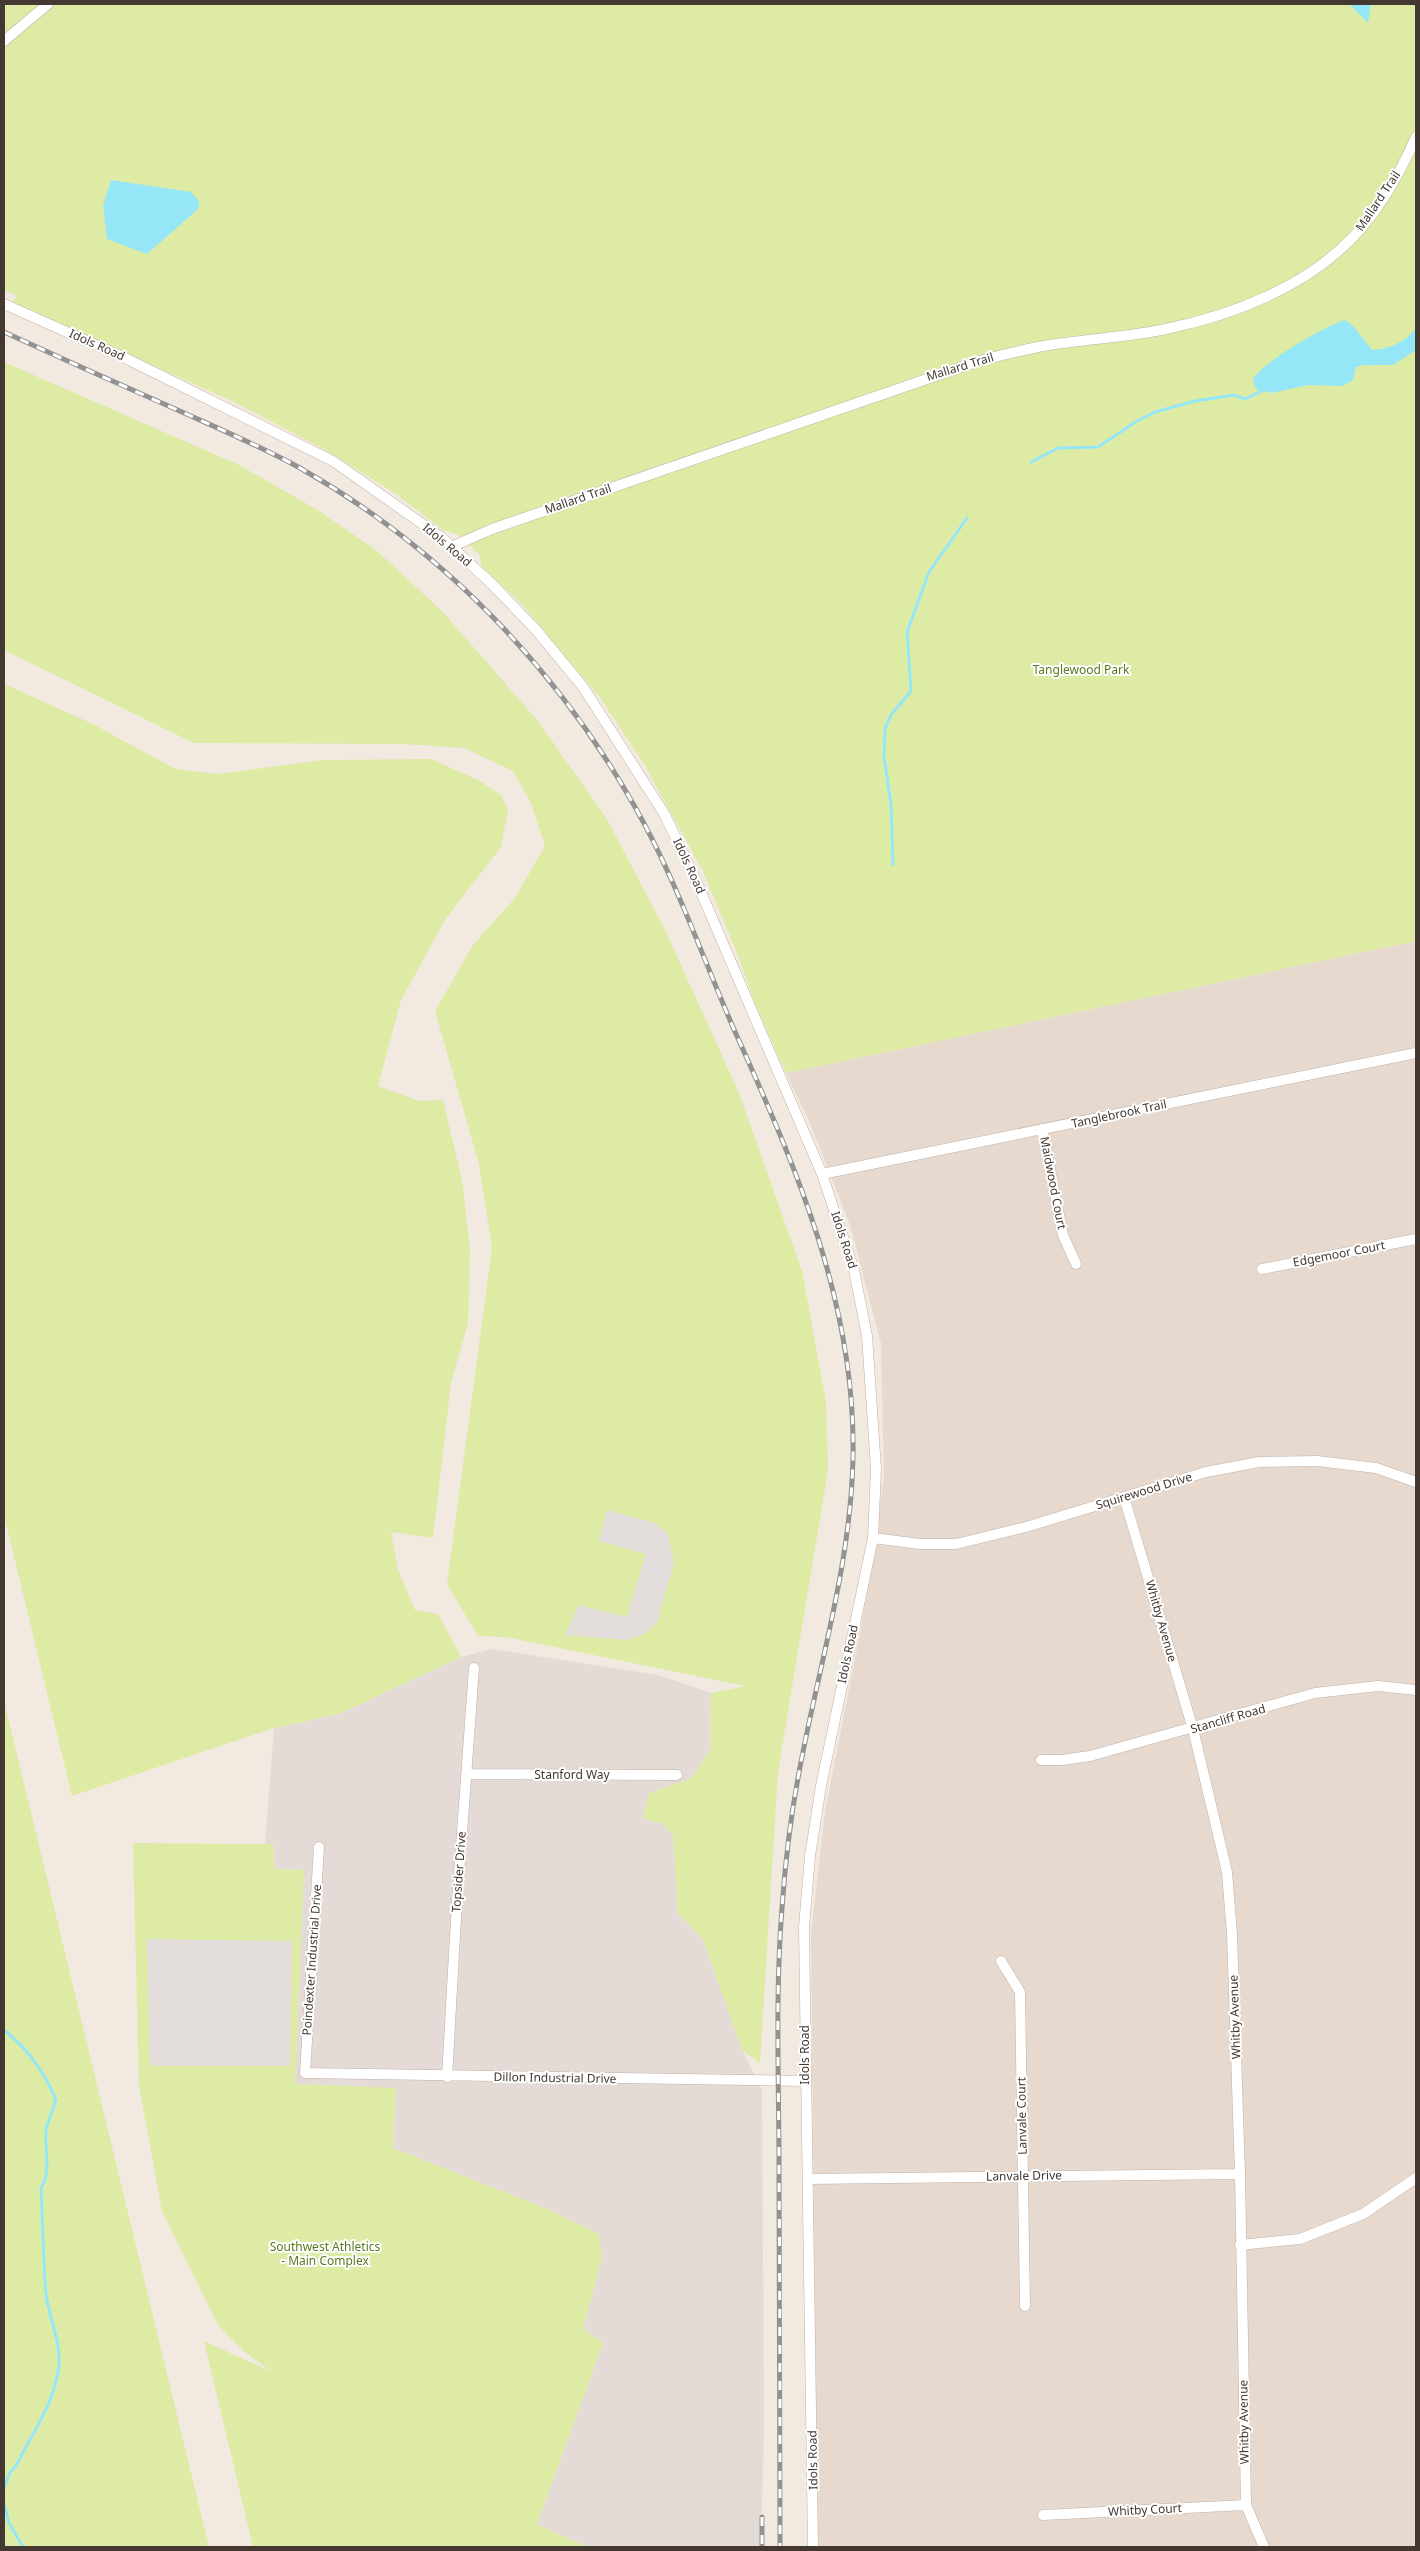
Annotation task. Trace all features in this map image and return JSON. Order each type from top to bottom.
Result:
[{"type":"street","points":[[4,40],[48,4]]},
{"type":"street","name":"Mallard Trail","points":[[451,547],[492,529],[979,360],[1048,345],[1164,329],[1208,318],[1253,302],[1311,272],[1344,247],[1367,221],[1412,156],[1416,137]]},
{"type":"street","name":"Idols Road","points":[[4,304],[125,358],[333,461],[451,547],[493,585],[537,631],[583,687],[664,815],[697,882],[822,1174],[854,1270],[867,1336],[876,1469],[872,1538],[821,1786],[810,1856],[804,1927],[813,2547]]},
{"type":"street","name":"Tanglebrook Trail","points":[[822,1174],[1416,1052]]},
{"type":"street","name":"Maidwood Court","points":[[1042,1129],[1063,1235],[1076,1264]]},
{"type":"street","name":"Edgemoor Court","points":[[1262,1269],[1416,1239]]},
{"type":"street","name":"Squirewood Drive","points":[[872,1538],[920,1544],[956,1544],[1026,1527],[1206,1472],[1259,1462],[1317,1461],[1376,1468],[1416,1482]]},
{"type":"street","name":"Whitby Avenue","points":[[1124,1497],[1193,1729],[1227,1872],[1232,1934],[1240,2174],[1246,2505],[1264,2547]]},
{"type":"street","name":"Topsider Drive","points":[[447,2077],[457,1901],[474,1668]]},
{"type":"street","name":"Stancliff Road","points":[[1040,1760],[1062,1760],[1090,1756],[1193,1729],[1315,1693],[1378,1686],[1416,1690]]},
{"type":"street","name":"Stanford Way","points":[[467,1774],[677,1775]]},
{"type":"street","name":"Poindexter Industrial Drive","points":[[305,2073],[319,1847]]},
{"type":"street","name":"Lanvale Court","points":[[1001,1960],[1020,1992],[1025,2306]]},
{"type":"street","name":"Dillon Industrial Drive","points":[[305,2073],[447,2077],[805,2081]]},
{"type":"street","name":"Lanvale Drive","points":[[808,2179],[1240,2174]]},
{"type":"street","points":[[1240,2245],[1300,2239],[1363,2214],[1416,2178]]},
{"type":"street","name":"Whitby Court","points":[[1043,2515],[1246,2505]]},
{"type":"shaded area","points":[[1416,941],[1416,2547],[817,2547],[811,1934],[825,1812],[864,1612],[884,1477],[881,1343],[850,1225],[810,1123],[786,1073]]},
{"type":"shaded area","points":[[607,1510],[655,1523],[668,1534],[674,1563],[657,1623],[646,1633],[628,1640],[565,1635],[579,1605],[627,1617],[646,1554],[599,1541]]},
{"type":"shaded area","points":[[492,1649],[658,1675],[711,1693],[710,1750],[692,1778],[649,1793],[663,1824],[673,1836],[678,1913],[703,1939],[742,2049],[762,2091],[764,2425],[761,2547],[587,2547],[537,2524],[603,2343],[583,2329],[602,2257],[469,2179],[393,2148],[396,2089],[295,2084],[304,1870],[275,1869],[273,1844],[265,1844],[274,1728],[339,1714],[461,1657]]},
{"type":"shaded area","points":[[147,1939],[292,1941],[290,2066],[150,2066]]},
{"type":"green space","name":"Tanglewood Park","points":[[4,4],[1416,4],[1416,941],[786,1073],[756,1006],[737,953],[703,871],[644,764],[601,699],[519,601],[482,567],[479,554],[457,534],[443,530],[396,494],[324,449],[232,401],[12,302],[17,296],[4,290]],"holes":[[[111,180],[159,188],[198,209],[174,230],[106,221],[103,206]]]},
{"type":"green space","points":[[4,362],[239,465],[316,509],[376,550],[442,611],[537,720],[607,819],[666,932],[739,1093],[802,1271],[826,1402],[828,1471],[778,1772],[760,2063],[742,2050],[703,1939],[678,1913],[673,1836],[663,1824],[643,1818],[649,1793],[692,1778],[710,1750],[711,1693],[745,1686],[505,1637],[478,1636],[447,1584],[492,1248],[479,1164],[435,1011],[473,945],[515,898],[545,846],[531,803],[513,771],[464,748],[403,744],[194,743],[4,650]]},
{"type":"green space","points":[[4,684],[93,724],[175,769],[218,774],[323,760],[431,759],[478,780],[501,795],[508,810],[501,847],[445,920],[401,1000],[378,1086],[419,1101],[443,1100],[463,1185],[470,1251],[468,1323],[451,1383],[433,1538],[391,1532],[398,1570],[415,1610],[438,1614],[461,1657],[339,1714],[274,1728],[72,1796],[4,1515]]},
{"type":"green space","points":[[4,1701],[209,2547],[4,2547]]},
{"type":"green space","name":"Southwest Athletics - Main Complex","points":[[133,1843],[273,1844],[275,1869],[304,1870],[295,2084],[396,2088],[393,2148],[547,2209],[599,2234],[602,2257],[583,2329],[603,2343],[537,2524],[587,2547],[253,2547],[204,2341],[272,2372],[245,2352],[218,2325],[162,2211],[139,2086]]},
{"type":"water","points":[[1349,4],[1371,4],[1368,23]]},
{"type":"water","points":[[111,180],[191,192],[199,201],[198,209],[147,254],[107,239],[103,206]]},
{"type":"water","points":[[1345,320],[1354,327],[1372,350],[1397,344],[1416,329],[1416,350],[1393,365],[1364,365],[1356,367],[1353,380],[1343,386],[1308,385],[1272,393],[1256,389],[1253,380],[1267,365],[1310,337]]},
{"type":"waterway","points":[[1031,462],[1058,448],[1098,447],[1137,421],[1155,412],[1195,401],[1234,395],[1245,399],[1264,390]]},
{"type":"waterway","points":[[893,865],[891,804],[884,757],[885,729],[891,715],[911,691],[907,632],[929,572],[967,518]]},
{"type":"waterway","points":[[4,2030],[21,2045],[34,2061],[56,2100],[46,2130],[47,2167],[41,2188],[46,2294],[57,2339],[59,2357],[57,2380],[48,2405],[16,2466],[10,2472],[4,2488]]},
{"type":"waterway","points":[[4,2503],[9,2523],[23,2547]]},
{"type":"railway","points":[[4,332],[242,439],[300,468],[352,500],[401,535],[491,615],[531,659],[569,706],[604,756],[650,834],[759,1085],[801,1187],[833,1292],[845,1346],[851,1401],[853,1457],[851,1498],[840,1579],[795,1794],[782,1908],[778,2006],[780,2547]]},
{"type":"railway","points":[[762,2517],[762,2547]]}]
